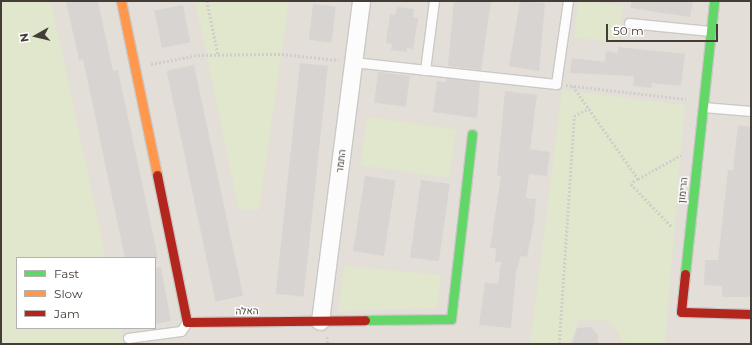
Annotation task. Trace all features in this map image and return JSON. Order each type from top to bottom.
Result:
[{"type":"street","points":[[121,1],[187,322]]},
{"type":"street","name":"התמר","points":[[320,321],[361,1]]},
{"type":"street","name":"הרימון","points":[[714,1],[681,312],[751,314]]},
{"type":"street","name":"האלה","points":[[187,322],[451,319],[472,134]]},
{"type":"lane","points":[[425,70],[434,1]]},
{"type":"lane","points":[[353,62],[556,84],[568,1]]},
{"type":"lane","points":[[629,23],[711,31]]},
{"type":"lane","points":[[703,104],[751,111]]},
{"type":"lane","points":[[128,338],[181,331],[187,322]]},
{"type":"path","points":[[207,1],[218,54]]},
{"type":"path","points":[[135,67],[198,55],[218,54],[282,54],[353,62]]},
{"type":"path","points":[[556,84],[703,104]]},
{"type":"path","points":[[573,86],[638,178]]},
{"type":"path","points":[[559,344],[574,116],[589,108]]},
{"type":"path","points":[[688,244],[631,184],[638,178],[698,144]]},
{"type":"shaded area","points":[[1,1],[751,1],[751,344],[1,344]]},
{"type":"green space","points":[[1,1],[51,1],[106,257],[16,257],[16,329],[121,329],[124,344],[1,344]]},
{"type":"green space","points":[[195,1],[289,1],[259,210],[239,210]]},
{"type":"green space","points":[[578,1],[623,6],[619,43],[574,38]]},
{"type":"green space","points":[[562,90],[685,105],[665,344],[625,344],[610,321],[579,320],[569,344],[530,344]]},
{"type":"green space","points":[[367,117],[456,130],[449,178],[360,166]]},
{"type":"green space","points":[[344,266],[441,275],[437,308],[338,311]]},
{"type":"building","points":[[66,1],[98,1],[113,71],[118,70],[158,258],[125,257],[83,59],[79,60]]},
{"type":"building","points":[[454,1],[491,1],[481,70],[448,66]]},
{"type":"building","points":[[520,1],[545,3],[539,71],[509,66]]},
{"type":"building","points":[[631,1],[693,1],[690,17],[631,8]]},
{"type":"building","points":[[313,4],[336,7],[331,43],[309,40]]},
{"type":"building","points":[[183,5],[190,42],[162,48],[155,11]]},
{"type":"building","points":[[397,7],[414,9],[413,17],[418,18],[413,49],[407,48],[407,52],[391,50],[392,44],[386,43],[390,14],[395,15]]},
{"type":"building","points":[[618,47],[685,54],[681,86],[652,83],[651,88],[633,86],[634,76],[570,73],[572,58],[605,62],[606,51],[618,53]]},
{"type":"building","points":[[300,63],[328,66],[304,297],[276,294]]},
{"type":"building","points":[[194,65],[243,296],[216,302],[167,71]]},
{"type":"building","points":[[378,72],[410,76],[406,107],[374,103]]},
{"type":"building","points":[[446,78],[480,82],[477,118],[433,112],[437,81],[446,82]]},
{"type":"building","points":[[505,91],[537,95],[530,149],[550,152],[547,176],[529,174],[526,198],[536,199],[534,221],[527,257],[521,256],[516,272],[511,328],[479,325],[485,283],[498,284],[501,262],[495,262],[496,248],[490,248],[501,176],[497,176]]},
{"type":"building","points":[[738,125],[751,127],[751,297],[722,297],[722,286],[704,285],[705,260],[718,260],[728,170],[733,170]]},
{"type":"building","points":[[365,176],[396,181],[384,256],[353,251]]},
{"type":"building","points":[[421,180],[450,184],[439,261],[410,257]]},
{"type":"building","points":[[161,267],[171,321],[156,324],[156,268]]},
{"type":"building","points":[[591,327],[598,335],[598,344],[572,344],[577,328]]},
{"type":"traffic: fast","points":[[685,274],[714,1]]},
{"type":"traffic: fast","points":[[365,320],[451,319],[472,134]]},
{"type":"traffic: slow","points":[[121,1],[157,175]]},
{"type":"traffic: jam","points":[[157,175],[187,322],[365,320]]},
{"type":"traffic: jam","points":[[685,274],[681,312],[751,314]]}]
